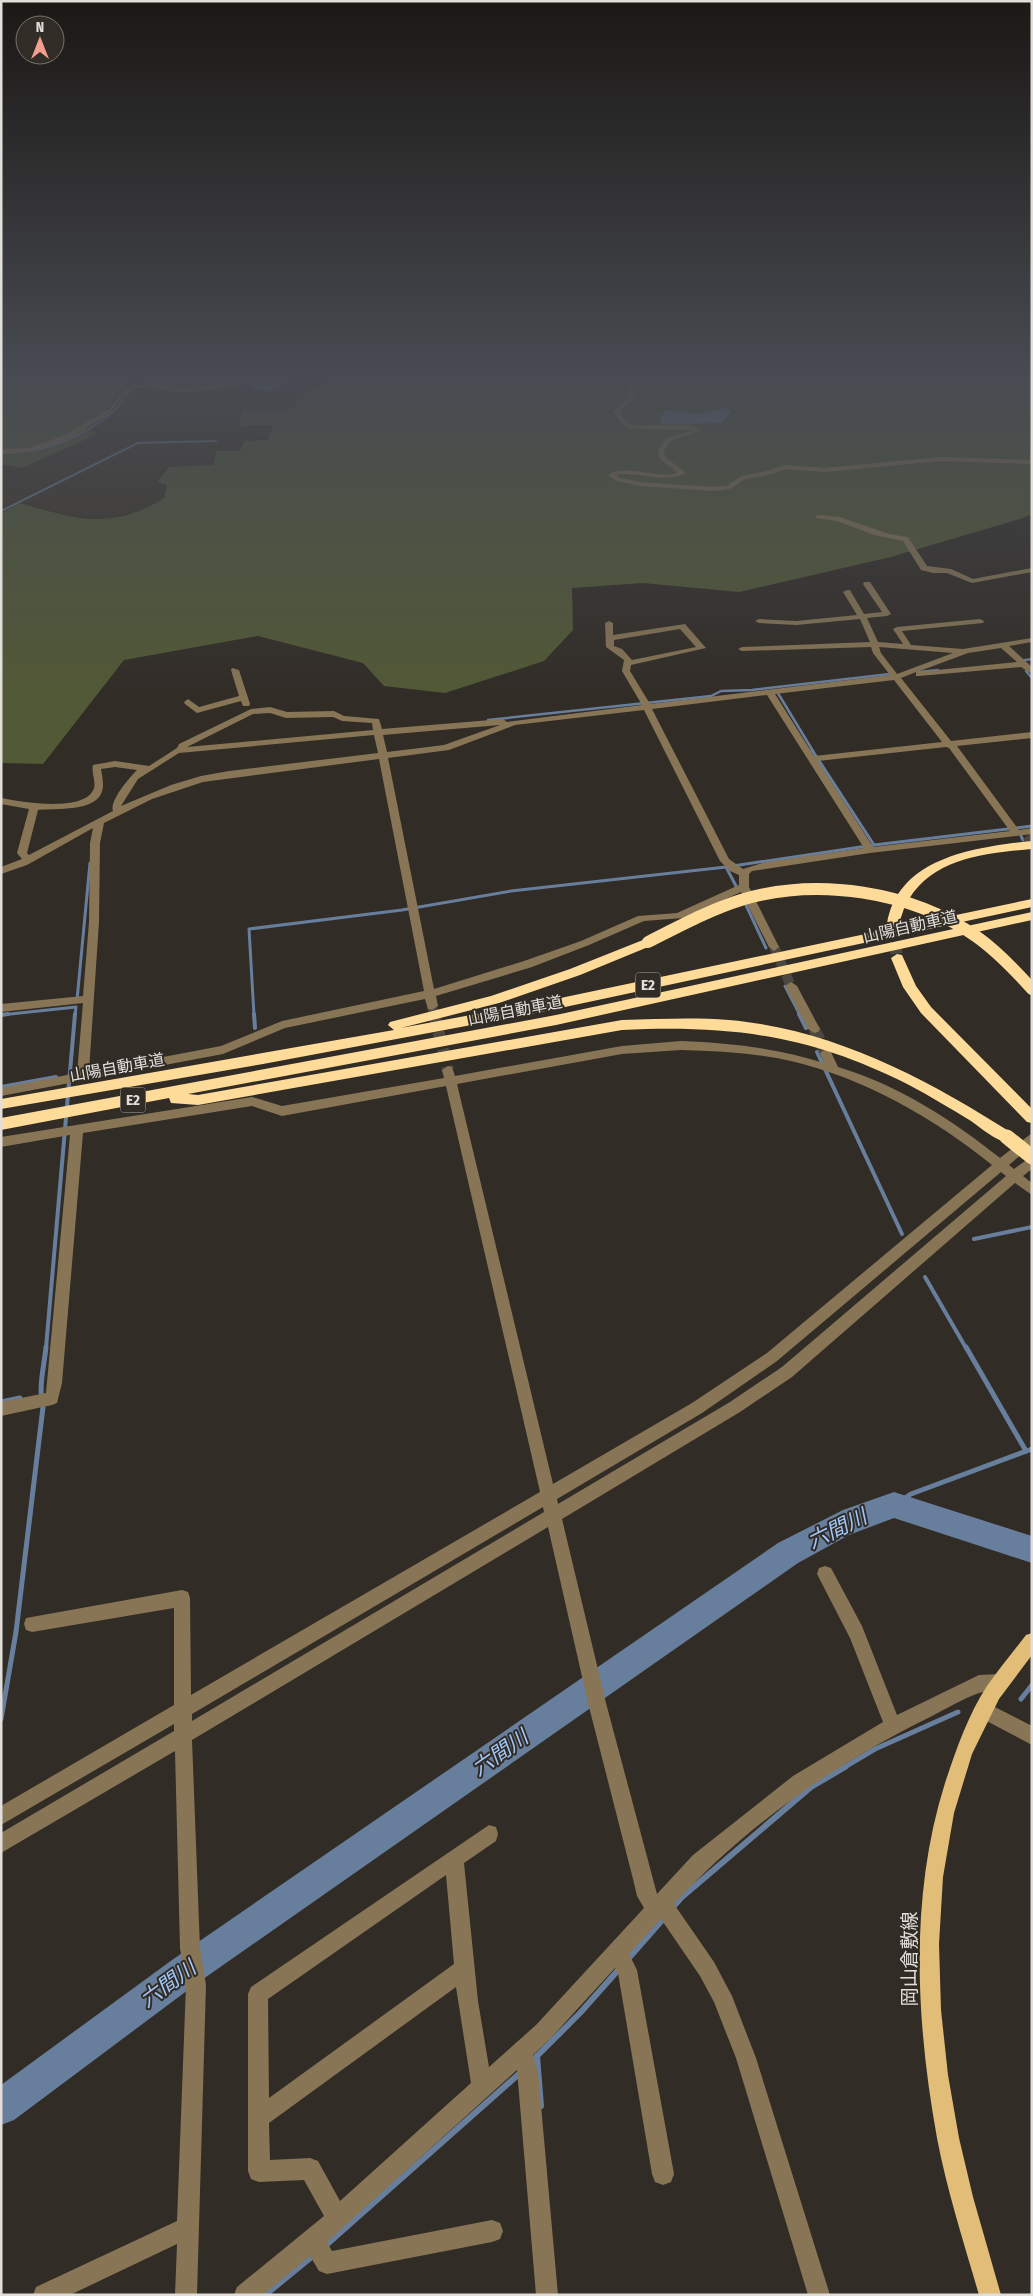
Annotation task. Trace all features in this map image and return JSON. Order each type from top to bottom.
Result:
[{"type":"highway","points":[[893,924],[901,901],[911,884],[943,863],[968,854],[1000,848],[1022,833]]},
{"type":"highway","points":[[263,1059],[494,1000],[574,972],[648,942],[720,907],[754,896],[788,890],[845,890],[913,905],[953,922],[990,946],[1032,988]]},
{"type":"highway","name":"山陽自動車道","points":[[1,1104],[263,1059],[551,1005],[1032,903]]},
{"type":"highway","name":"山陽自動車道","points":[[1,1124],[147,1097],[266,1082],[867,954],[1032,916]]},
{"type":"highway","points":[[897,958],[910,987],[926,1010],[1031,1118]]},
{"type":"highway","points":[[266,1082],[597,1029],[664,1022],[701,1022],[788,1033],[879,1063],[920,1083],[962,1108],[1007,1137],[1032,1157]]},
{"type":"main road","name":"岡山倉敷線","points":[[990,2295],[968,2218],[949,2139],[938,2072],[931,2002],[930,1943],[933,1880],[944,1816],[964,1753],[991,1694],[1032,1641]]},
{"type":"street","points":[[623,481],[660,487],[713,489],[728,488],[739,481]]},
{"type":"street","points":[[818,517],[832,516],[849,520],[886,536],[905,539],[924,568],[933,572],[948,571],[972,581],[1032,570]]},
{"type":"street","points":[[759,620],[796,623],[888,614],[867,584]]},
{"type":"street","points":[[848,592],[864,616],[877,653],[1022,833]]},
{"type":"street","points":[[908,648],[897,629],[980,621]]},
{"type":"street","points":[[609,623],[610,647],[619,651],[628,660],[626,671],[646,704],[725,861],[744,873],[766,865],[869,847],[1022,833]]},
{"type":"street","points":[[610,638],[682,626],[702,648],[628,663]]},
{"type":"street","points":[[118,812],[117,803],[135,777],[180,750],[497,722],[513,723],[646,704],[774,692],[896,677],[962,652],[1032,640]]},
{"type":"street","points":[[742,650],[843,644],[962,652]]},
{"type":"street","points":[[1004,645],[1024,662],[1032,672]]},
{"type":"street","points":[[906,674],[1024,662]]},
{"type":"street","points":[[235,670],[243,698],[251,712]]},
{"type":"street","points":[[774,692],[869,847]]},
{"type":"street","points":[[188,702],[197,710],[243,698]]},
{"type":"street","points":[[180,750],[182,746],[251,712],[270,710],[286,715],[334,714],[342,718],[373,719],[379,732],[430,1000]]},
{"type":"street","points":[[1,871],[172,786],[209,776],[383,757],[446,748],[513,723]]},
{"type":"street","points":[[815,759],[1032,735]]},
{"type":"street","points":[[1,801],[34,807],[88,802],[99,787],[96,767],[115,764],[148,768]]},
{"type":"street","points":[[27,859],[22,853],[34,807]]},
{"type":"street","points":[[79,1078],[80,1000],[94,922],[95,843],[99,823]]},
{"type":"street","points":[[744,873],[744,888],[774,948]]},
{"type":"street","points":[[1,1092],[223,1050],[282,1025],[430,1000],[585,943],[642,918],[679,916],[744,888]]},
{"type":"street","points":[[791,986],[814,1029]]},
{"type":"street","points":[[1,1008],[80,1000]]},
{"type":"street","points":[[1,1142],[252,1101],[282,1111],[450,1076],[622,1050],[665,1046],[717,1046],[749,1049],[827,1067],[886,1090],[922,1108],[963,1135],[1032,1190]]},
{"type":"street","points":[[826,1053],[827,1067]]},
{"type":"street","points":[[450,1076],[597,1703],[647,1896],[663,1909],[707,1969],[722,1996],[746,2058],[819,2295]]},
{"type":"street","points":[[1,1409],[52,1398],[55,1383],[73,1130]]},
{"type":"street","points":[[1,1816],[697,1408],[772,1357],[1032,1138]]},
{"type":"street","points":[[1,1844],[735,1407],[787,1372],[1032,1161]]},
{"type":"street","points":[[825,1574],[856,1632],[894,1726]]},
{"type":"street","points":[[32,1624],[182,1598],[183,1737],[190,1948],[196,1985],[186,2295]]},
{"type":"street","points":[[245,2295],[317,2246],[337,2218],[482,2086],[525,2061],[543,2032],[622,1961],[700,1862],[756,1815],[799,1782],[894,1726],[979,1684],[999,1683]]},
{"type":"street","points":[[983,1710],[1032,1736]]},
{"type":"street","points":[[337,2218],[310,2168],[259,2171],[258,1994],[489,1834]]},
{"type":"street","points":[[454,1859],[464,1969],[475,2053],[482,2086]]},
{"type":"street","points":[[622,1961],[663,2174]]},
{"type":"street","points":[[258,2118],[464,1969]]},
{"type":"street","points":[[525,2061],[547,2295]]},
{"type":"street","points":[[44,2295],[189,2226]]},
{"type":"street","points":[[317,2246],[327,2263],[492,2231]]},
{"type":"shaded area","points":[[1,481],[155,481],[166,486],[163,498],[143,509],[107,519],[65,515],[17,501],[1,509]]},
{"type":"green space","points":[[1032,481],[1032,514],[891,557],[739,592],[643,583],[572,588],[573,630],[544,661],[445,693],[384,686],[363,663],[258,636],[124,660],[43,764],[1,763],[1,513],[20,503],[59,514],[93,519],[127,515],[164,498],[167,485],[157,482]]},
{"type":"waterway","points":[[1,511],[61,481]]},
{"type":"waterway","points":[[1019,661],[1032,659]]},
{"type":"waterway","points":[[919,672],[938,670]]},
{"type":"waterway","points":[[1026,671],[1032,678]]},
{"type":"waterway","points":[[488,720],[711,696],[721,691],[752,690],[890,674]]},
{"type":"waterway","points":[[776,690],[813,751]]},
{"type":"waterway","points":[[812,750],[874,845]]},
{"type":"waterway","points":[[874,845],[1032,826]]},
{"type":"waterway","points":[[1021,836],[1023,840]]},
{"type":"waterway","points":[[726,867],[874,845]]},
{"type":"waterway","points":[[77,1000],[90,863]]},
{"type":"waterway","points":[[254,1015],[249,929],[402,910],[511,891],[726,867]]},
{"type":"waterway","points":[[726,867],[736,886]]},
{"type":"waterway","points":[[746,905],[766,948]]},
{"type":"waterway","points":[[785,986],[800,1015]]},
{"type":"waterway","points":[[8,1014],[1,1015],[76,1007],[75,1015]]},
{"type":"waterway","points":[[46,1348],[75,1014]]},
{"type":"waterway","points":[[254,1014],[255,1028]]},
{"type":"waterway","points":[[799,1014],[806,1028]]},
{"type":"waterway","points":[[817,1052],[902,1234]]},
{"type":"waterway","points":[[1,1087],[56,1077]]},
{"type":"waterway","points":[[974,1239],[1032,1227]]},
{"type":"waterway","points":[[925,1277],[966,1348]]},
{"type":"waterway","points":[[1,1719],[16,1632],[43,1407],[41,1385],[46,1347]]},
{"type":"waterway","points":[[966,1347],[1026,1451]]},
{"type":"waterway","points":[[1,1402],[20,1398]]},
{"type":"waterway","points":[[894,1505],[911,1494],[1032,1449]]},
{"type":"waterway","name":"六間川","points":[[1,2107],[184,1972],[788,1553],[813,1539],[852,1520],[894,1505],[1032,1550]]},
{"type":"waterway","points":[[1021,1699],[1032,1685]]},
{"type":"waterway","points":[[843,1768],[875,1749],[958,1712]]},
{"type":"waterway","points":[[672,1908],[682,1897],[811,1787],[845,1767]]},
{"type":"waterway","points":[[628,1959],[664,1918]]},
{"type":"waterway","points":[[537,2056],[580,2013],[620,1968]]},
{"type":"waterway","points":[[532,2061],[537,2056]]},
{"type":"waterway","points":[[537,2056],[541,2106]]},
{"type":"waterway","points":[[325,2246],[520,2073]]},
{"type":"waterway","points":[[265,2295],[314,2255]]},
{"type":"tunnel","points":[[1027,836],[1032,842]]},
{"type":"tunnel","points":[[893,924],[897,958]]},
{"type":"tunnel","points":[[774,947],[791,986]]},
{"type":"tunnel","points":[[432,1006],[434,1015]]},
{"type":"tunnel","points":[[434,1014],[448,1070]]},
{"type":"tunnel","points":[[814,1029],[826,1053]]}]
